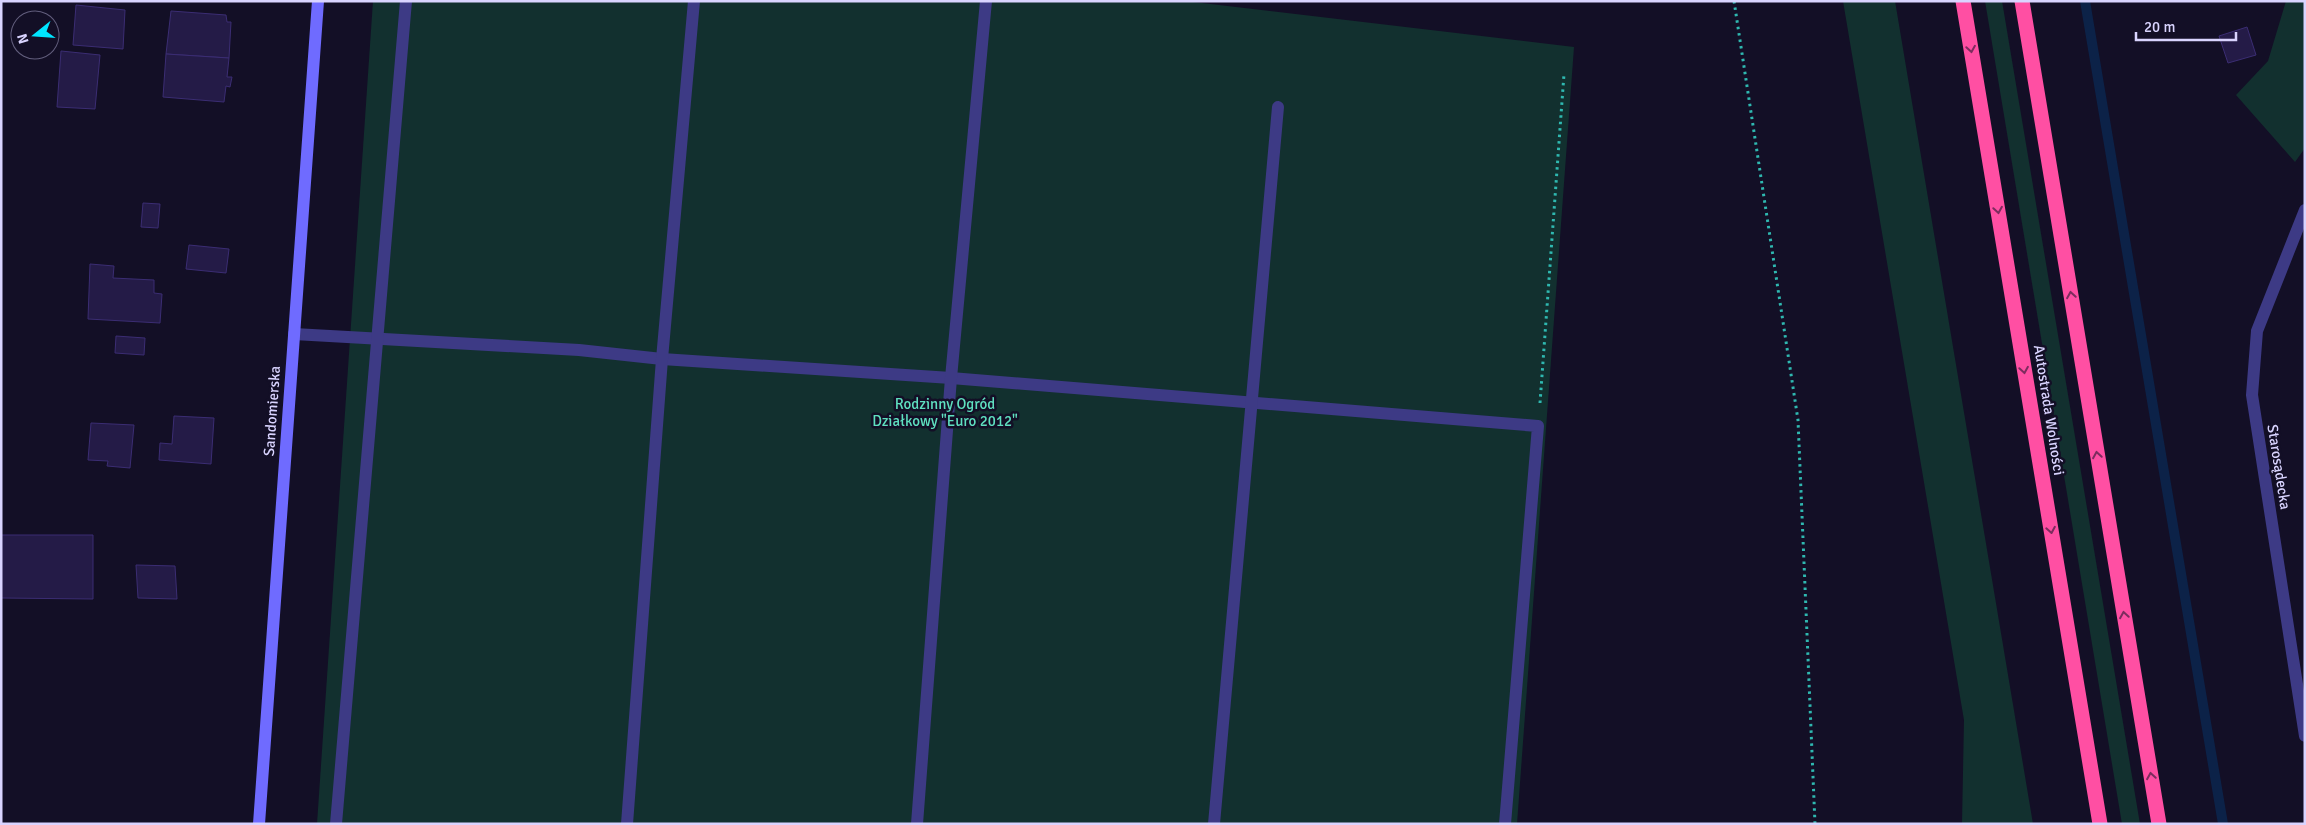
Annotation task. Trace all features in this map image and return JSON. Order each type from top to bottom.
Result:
[{"type":"highway","name":"Autostrada Wolności","points":[[1963,1],[2100,824]]},
{"type":"highway","points":[[2022,1],[2159,824]]},
{"type":"street","name":"Sandomierska","points":[[259,824],[318,1]]},
{"type":"lane","points":[[336,824],[406,1]]},
{"type":"lane","points":[[627,824],[662,359],[694,1]]},
{"type":"lane","points":[[917,824],[951,378],[986,1]]},
{"type":"lane","points":[[1214,824],[1278,107]]},
{"type":"lane","name":"Starosądecka","points":[[2305,210],[2257,331],[2252,395],[2305,736]]},
{"type":"lane","points":[[294,334],[579,350],[662,359],[951,378],[1538,426],[1505,824]]},
{"type":"path","points":[[1734,1],[1798,420],[1815,824]]},
{"type":"path","points":[[1538,426],[1564,74]]},
{"type":"green space","name":"Rodzinny Ogród Działkowy \"Euro 2012\"","points":[[373,1],[1185,1],[1574,47],[1517,824],[317,824]]},
{"type":"green space","points":[[1843,1],[1895,1],[2033,824],[1962,824],[1964,720]]},
{"type":"green space","points":[[1985,1],[2002,1],[2140,824],[2122,824]]},
{"type":"green space","points":[[2286,1],[2305,1],[2305,148],[2295,162],[2236,95],[2268,61]]},
{"type":"building","points":[[76,5],[125,10],[123,49],[73,45]]},
{"type":"building","points":[[171,11],[226,15],[227,22],[231,22],[229,58],[166,54]]},
{"type":"building","points":[[2247,27],[2256,55],[2228,63],[2219,36]]},
{"type":"building","points":[[61,51],[100,55],[95,109],[57,107]]},
{"type":"building","points":[[166,54],[229,58],[227,77],[232,77],[230,87],[226,86],[224,102],[163,97]]},
{"type":"building","points":[[143,203],[160,204],[158,228],[141,227]]},
{"type":"building","points":[[189,245],[229,249],[226,273],[186,269]]},
{"type":"building","points":[[90,264],[114,266],[113,278],[154,280],[154,293],[162,294],[160,323],[88,319]]},
{"type":"building","points":[[116,336],[145,338],[144,355],[115,353]]},
{"type":"building","points":[[174,416],[214,418],[211,464],[159,460],[160,443],[172,444]]},
{"type":"building","points":[[91,423],[134,425],[130,468],[107,466],[108,461],[88,460]]},
{"type":"building","points":[[1,535],[93,535],[93,599],[1,598]]},
{"type":"building","points":[[136,565],[175,566],[177,599],[138,598]]},
{"type":"waterway","points":[[2085,1],[2223,824]]}]
